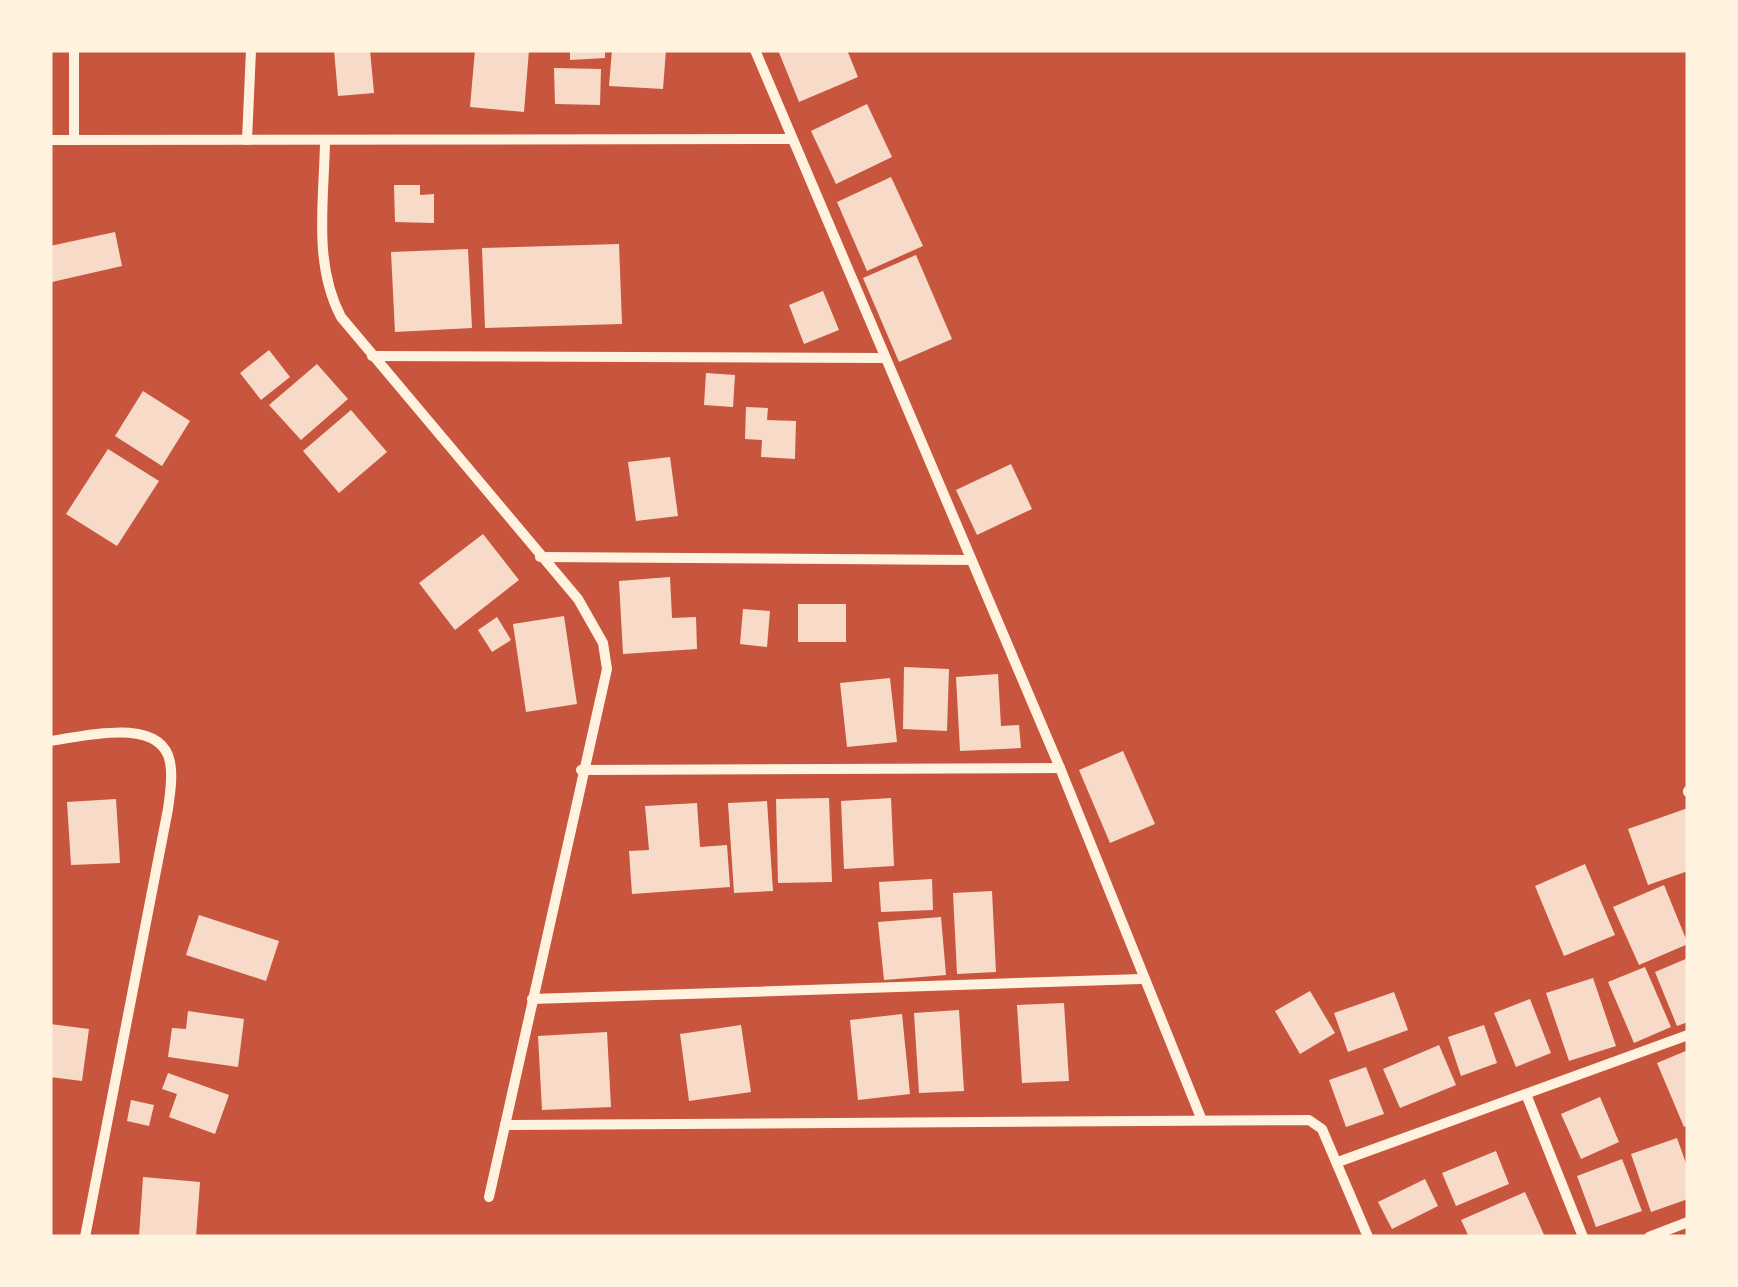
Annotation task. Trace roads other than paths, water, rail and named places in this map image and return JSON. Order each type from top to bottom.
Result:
[{"type":"street","points":[[74,50],[74,140]]},
{"type":"street","points":[[247,140],[252,50]]},
{"type":"street","points":[[755,50],[1060,768],[1141,979],[1201,1118]]},
{"type":"street","points":[[50,140],[790,139]]},
{"type":"street","points":[[324,142],[322,260],[327,291],[372,356],[578,599],[603,642],[606,669],[489,1197]]},
{"type":"street","points":[[372,356],[884,358]]},
{"type":"street","points":[[540,557],[971,560]]},
{"type":"street","points":[[50,741],[117,733],[145,735],[162,746],[170,758],[168,809],[86,1237]]},
{"type":"street","points":[[582,770],[1060,768]]},
{"type":"street","points":[[532,999],[1141,979]]},
{"type":"street","points":[[1338,1162],[1688,1035]]},
{"type":"street","points":[[1526,1094],[1583,1237]]},
{"type":"street","points":[[504,1126],[1310,1120],[1322,1129],[1368,1237]]},
{"type":"street","points":[[1649,1237],[1688,1222]]}]
